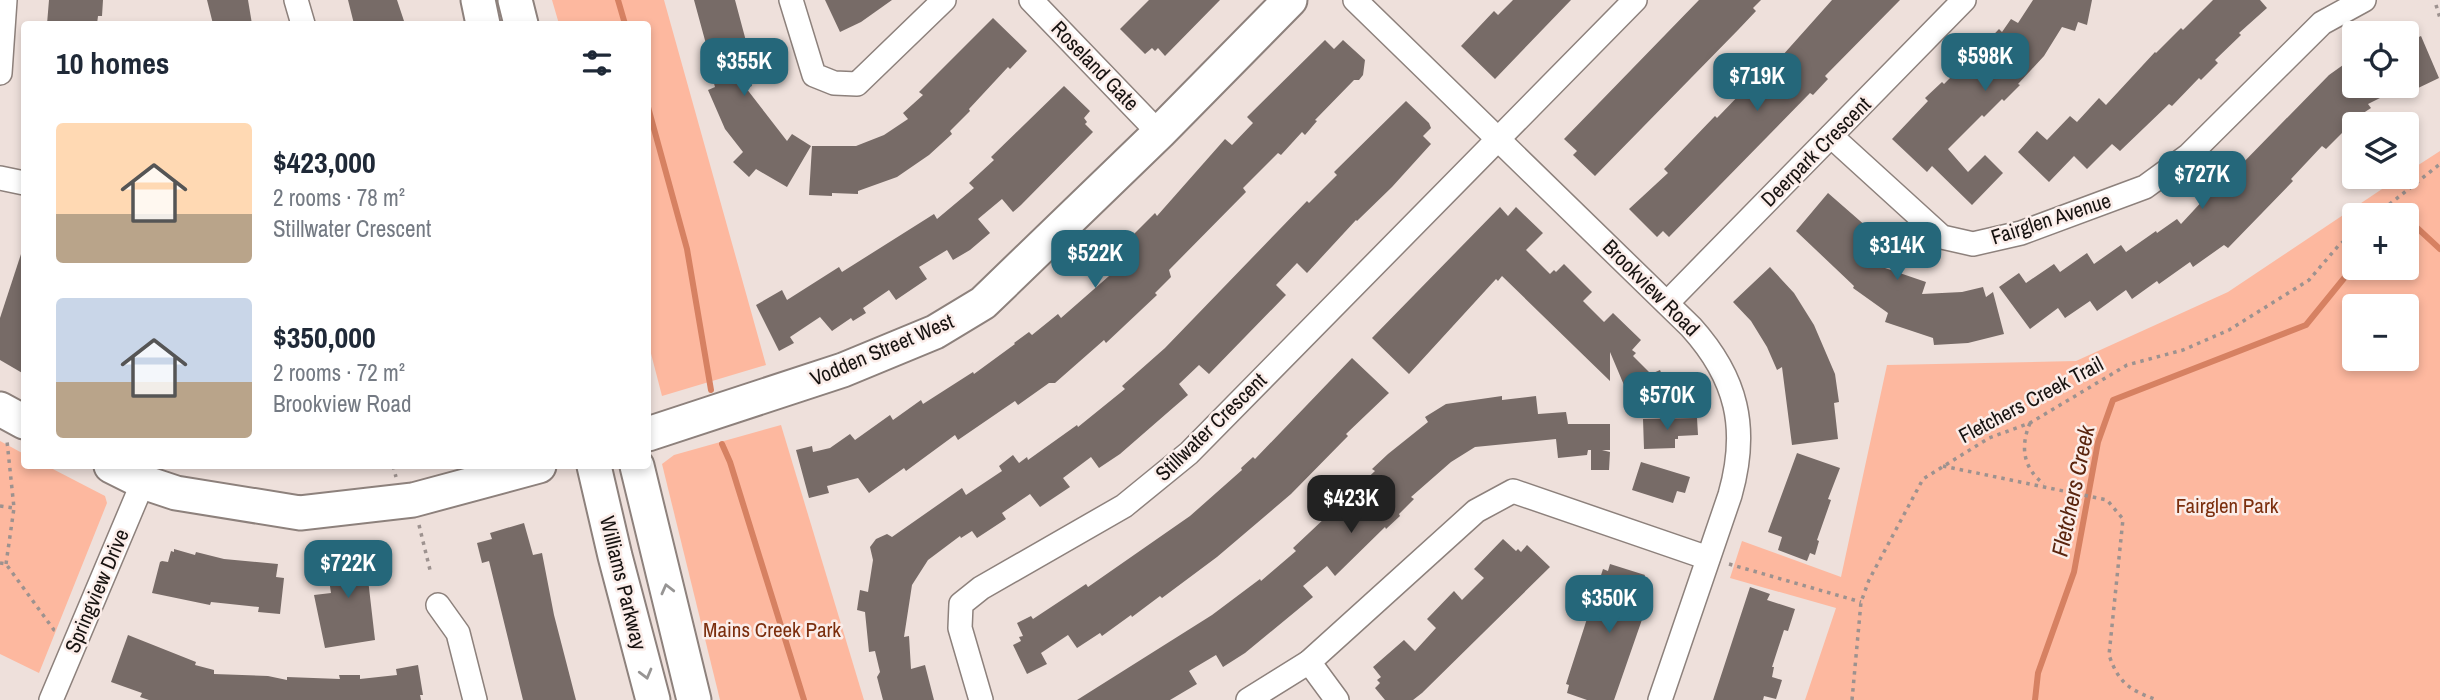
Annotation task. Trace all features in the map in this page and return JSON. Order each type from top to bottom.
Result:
[{"type":"street","points":[[0,72],[5,0]]},
{"type":"street","points":[[296,0],[302,21]]},
{"type":"street","points":[[478,0],[483,21]]},
{"type":"street","points":[[515,0],[520,21]]},
{"type":"street","points":[[790,0],[814,75],[834,83],[857,84],[944,0]]},
{"type":"street","name":"Roseland Gate","points":[[1031,0],[1159,133]]},
{"type":"street","name":"Vodden Street West","points":[[651,433],[843,370],[935,332],[983,303],[1159,133],[1290,0]]},
{"type":"street","name":"Brookview Road","points":[[1355,0],[1691,327],[1716,357],[1731,387],[1738,418],[1739,451],[1735,477],[1715,561],[1660,700]]},
{"type":"street","points":[[1498,139],[1635,0]]},
{"type":"street","name":"Deerpark Crescent","points":[[1667,303],[1964,0]]},
{"type":"street","name":"Fairglen Avenue","points":[[1831,136],[1942,237],[1973,244],[2021,233],[2145,187],[2189,155],[2322,23],[2364,0]]},
{"type":"street","name":"Stillwater Crescent","points":[[981,700],[960,628],[961,604],[981,588],[1124,506],[1189,453],[1498,139]]},
{"type":"street","points":[[0,178],[21,182]]},
{"type":"street","points":[[117,469],[176,494],[300,513],[413,500],[528,469]]},
{"type":"street","name":"Williams Parkway","points":[[595,469],[653,700]]},
{"type":"street","name":"Williams Parkway","points":[[638,469],[694,700]]},
{"type":"street","name":"Springview Drive","points":[[51,700],[143,482]]},
{"type":"street","points":[[1248,700],[1309,662],[1476,511],[1513,491],[1715,561]]},
{"type":"street","points":[[438,605],[458,633],[475,700]]},
{"type":"street","points":[[1309,662],[1338,700]]},
{"type":"path","points":[[2435,5],[2440,18]]},
{"type":"path","points":[[2391,203],[2440,164]]},
{"type":"path","name":"Fletchers Creek Trail","points":[[1852,700],[1861,602],[1869,580],[1923,479],[1989,438],[2030,423],[2127,365],[2183,350],[2229,330],[2309,280],[2342,243]]},
{"type":"path","points":[[12,415],[6,443],[14,508],[3,564],[54,630],[76,640]]},
{"type":"path","points":[[2030,423],[2024,436],[2025,458],[2034,477],[2046,485]]},
{"type":"path","points":[[1942,466],[2107,499],[2116,507],[2123,519],[2109,655],[2115,673],[2132,690],[2157,700]]},
{"type":"path","points":[[394,469],[397,480]]},
{"type":"path","points":[[0,506],[14,508]]},
{"type":"path","points":[[418,522],[430,570]]},
{"type":"path","points":[[1715,561],[1861,602]]},
{"type":"green space","points":[[552,0],[664,0],[766,365],[662,396],[651,354],[651,21],[558,21]]},
{"type":"green space","name":"Fairglen Park","points":[[2440,151],[2440,700],[1805,700],[1836,608],[1730,578],[1742,541],[1841,577],[1887,365],[2076,361],[2228,292],[2342,216],[2342,280],[2419,280],[2419,203],[2361,203],[2382,189],[2419,189],[2419,165]]},
{"type":"green space","name":"Mains Creek Park","points":[[781,425],[864,700],[720,700],[662,464],[674,455]]},
{"type":"green space","points":[[0,441],[21,452],[21,469],[53,469],[105,496],[107,503],[39,673],[0,654]]},
{"type":"building","points":[[49,0],[103,0],[102,16],[98,16],[97,21],[47,21]]},
{"type":"building","points":[[207,0],[248,0],[252,21],[212,21]]},
{"type":"building","points":[[348,0],[397,0],[404,21],[353,21]]},
{"type":"building","points":[[694,0],[735,0],[750,56],[741,59],[752,86],[746,88],[787,141],[792,134],[811,146],[787,187],[756,169],[749,177],[733,162],[743,152],[725,129],[708,90],[715,87]]},
{"type":"building","points":[[825,0],[892,0],[861,22],[840,32]]},
{"type":"building","points":[[1149,0],[1220,0],[1165,56],[1158,48],[1155,51],[1152,48],[1145,54],[1120,29]]},
{"type":"building","points":[[1513,0],[1571,0],[1495,79],[1461,46],[1494,11],[1498,15]]},
{"type":"building","points":[[1699,0],[1761,0],[1753,8],[1756,11],[1595,176],[1573,155],[1577,151],[1564,139]]},
{"type":"building","points":[[1832,0],[1900,0],[1825,76],[1828,79],[1813,95],[1810,93],[1669,237],[1663,231],[1657,237],[1629,209],[1668,173],[1664,169],[1715,116],[1717,118],[1771,62],[1774,65]]},
{"type":"building","points":[[2033,0],[2092,0],[2087,25],[2078,22],[2075,31],[2062,27],[2044,56],[2018,84],[2020,85],[1984,117],[1982,115],[1948,149],[1968,172],[1985,155],[2003,173],[1972,205],[1932,166],[1927,172],[1892,139],[1928,101],[1925,98],[1942,82],[1944,84],[1954,76],[1999,29],[2002,32],[2011,19],[2018,23]]},
{"type":"building","points":[[2213,0],[2260,0],[2267,8],[2239,33],[2241,35],[2215,60],[2218,63],[2201,80],[2199,78],[2172,106],[2169,104],[2120,151],[2112,144],[2087,169],[2074,156],[2049,182],[2018,152],[2037,131],[2047,140],[2070,116],[2077,122],[2099,98],[2106,105],[2155,52],[2181,28],[2183,30]]},
{"type":"building","points":[[993,18],[1027,51],[1010,69],[1008,67],[969,109],[950,131],[952,134],[929,155],[897,177],[858,191],[858,194],[809,195],[812,146],[856,146],[884,135],[908,119],[903,113],[923,95],[919,92]]},
{"type":"building","points":[[2421,36],[2439,78],[2419,88]]},
{"type":"building","points":[[1325,40],[1334,49],[1343,40],[1365,60],[1363,75],[1359,80],[1354,80],[1315,120],[1317,121],[1305,135],[1302,132],[1281,155],[1278,153],[1243,188],[1246,192],[1169,270],[1171,277],[1155,293],[1157,295],[1106,343],[1104,340],[1055,383],[1049,383],[1018,405],[1015,401],[958,440],[955,435],[906,471],[904,468],[869,493],[858,478],[827,486],[829,493],[809,498],[796,450],[812,446],[813,452],[830,448],[850,434],[855,440],[890,415],[893,420],[921,400],[923,404],[973,372],[974,374],[1029,332],[1032,335],[1058,314],[1061,318],[1109,276],[1107,274],[1132,249],[1125,243],[1155,213],[1157,216],[1225,139],[1232,145],[1253,123],[1247,117]]},
{"type":"building","points":[[2342,66],[2342,98],[2380,98],[2368,104],[2371,108],[2365,112],[2342,112],[2342,133],[2326,149],[2322,146],[2291,179],[2293,181],[2228,248],[2224,245],[2193,267],[2190,262],[2132,299],[2126,290],[2097,311],[2090,301],[2065,318],[2058,308],[2030,329],[1999,287],[2019,273],[2026,283],[2054,264],[2060,272],[2087,253],[2094,264],[2121,245],[2126,252],[2177,219],[2181,224],[2232,169],[2235,171],[2329,75]]},
{"type":"building","points":[[1064,86],[1090,111],[1084,118],[1087,122],[1085,124],[1093,132],[1021,205],[1013,212],[1002,199],[978,219],[990,233],[953,260],[947,250],[919,267],[927,279],[896,300],[889,290],[863,308],[866,313],[853,321],[851,318],[832,331],[820,317],[790,337],[794,343],[779,351],[756,305],[782,290],[787,300],[839,267],[842,272],[934,214],[937,219],[974,188],[969,183],[994,160],[991,157]]},
{"type":"building","points":[[1406,101],[1429,123],[1431,128],[1423,136],[1431,144],[1307,273],[1297,263],[1276,285],[1286,295],[1209,374],[1199,365],[1179,384],[1188,395],[1120,454],[1099,468],[1091,457],[1063,478],[1070,487],[1040,507],[1030,494],[1002,513],[1006,519],[977,538],[972,531],[961,538],[960,536],[928,560],[912,585],[904,637],[909,636],[911,669],[925,665],[934,700],[883,700],[877,677],[880,672],[875,651],[869,652],[865,612],[857,610],[860,590],[868,592],[873,560],[870,547],[876,539],[887,534],[892,537],[962,488],[966,495],[1002,471],[999,466],[1013,455],[1019,463],[1027,457],[1028,460],[1077,425],[1078,427],[1125,389],[1122,386],[1165,348],[1307,201],[1309,203],[1337,175],[1334,172]]},
{"type":"building","points":[[1828,193],[1875,234],[1869,240],[1893,257],[1885,268],[1926,282],[1922,294],[1962,292],[1983,287],[1986,297],[1993,292],[2004,334],[1968,343],[1934,345],[1933,338],[1885,322],[1888,313],[1853,288],[1854,286],[1796,231]]},
{"type":"building","points":[[1500,207],[1508,216],[1516,207],[1543,233],[1526,250],[1550,274],[1564,264],[1592,292],[1583,301],[1604,322],[1613,313],[1641,340],[1632,350],[1636,353],[1633,356],[1651,374],[1660,370],[1665,382],[1678,377],[1685,393],[1643,410],[1643,399],[1632,404],[1610,352],[1610,381],[1502,276],[1498,281],[1496,279],[1409,374],[1372,338]]},
{"type":"building","points":[[21,254],[21,372],[0,360],[0,318]]},
{"type":"building","points":[[1770,267],[1794,293],[1814,325],[1835,374],[1839,402],[1834,403],[1838,439],[1792,445],[1782,367],[1777,370],[1751,321],[1733,302]]},
{"type":"building","points":[[1352,358],[1389,393],[1346,434],[1348,436],[1291,494],[1217,557],[1162,598],[1160,596],[1102,636],[1100,633],[1077,648],[1068,635],[1041,653],[1047,664],[1027,674],[1013,645],[1021,641],[1019,637],[1023,636],[1017,623],[1031,616],[1033,619],[1086,584],[1088,587],[1190,516],[1253,457],[1255,459]]},
{"type":"building","points":[[1502,396],[1502,400],[1536,396],[1538,414],[1566,412],[1568,424],[1610,424],[1610,450],[1602,450],[1610,452],[1609,470],[1591,470],[1591,450],[1588,450],[1587,455],[1558,458],[1556,439],[1475,447],[1451,462],[1411,497],[1414,499],[1400,516],[1335,576],[1327,566],[1303,586],[1313,597],[1245,653],[1223,667],[1216,655],[1189,671],[1197,684],[1170,700],[1077,700],[1212,615],[1260,579],[1261,581],[1296,551],[1293,548],[1375,471],[1372,469],[1428,422],[1425,417],[1446,404]]},
{"type":"building","points":[[1697,418],[1698,435],[1678,436],[1678,439],[1675,439],[1675,448],[1644,449],[1643,419]]},
{"type":"building","points":[[1797,453],[1840,468],[1828,499],[1831,500],[1817,540],[1819,541],[1815,555],[1810,553],[1807,561],[1778,550],[1782,537],[1768,532]]},
{"type":"building","points":[[1641,462],[1690,477],[1685,493],[1677,491],[1673,503],[1632,490]]},
{"type":"building","points":[[524,523],[533,555],[542,553],[554,615],[576,700],[523,700],[489,561],[482,563],[477,543],[492,539],[490,533]]},
{"type":"building","points":[[1503,539],[1516,551],[1518,549],[1521,552],[1527,545],[1550,567],[1422,693],[1413,700],[1385,700],[1375,688],[1381,677],[1373,667],[1404,640],[1415,651],[1436,628],[1427,619],[1454,591],[1462,600],[1484,578],[1474,569]]},
{"type":"building","points":[[174,549],[195,555],[196,552],[224,559],[278,564],[276,577],[284,578],[280,614],[258,612],[259,607],[211,602],[210,605],[152,593],[160,562],[168,562]]},
{"type":"building","points":[[381,551],[383,570],[376,571],[377,577],[368,579],[375,640],[325,648],[314,595],[331,593],[326,559]]},
{"type":"building","points":[[1610,564],[1645,575],[1641,585],[1653,588],[1614,700],[1587,700],[1567,693],[1569,685],[1566,684],[1603,569],[1608,571]]},
{"type":"building","points":[[1750,587],[1770,594],[1767,600],[1795,609],[1788,631],[1784,630],[1772,667],[1772,677],[1782,680],[1776,699],[1764,696],[1763,700],[1713,700]]},
{"type":"building","points":[[128,635],[196,662],[195,665],[214,670],[214,674],[268,676],[287,680],[287,677],[340,679],[339,675],[360,675],[360,679],[397,675],[396,669],[418,665],[423,695],[420,695],[421,700],[149,700],[140,697],[142,693],[111,682]]},
{"type":"waterway","points":[[618,0],[624,21]]},
{"type":"waterway","points":[[651,118],[687,249],[711,390]]},
{"type":"waterway","name":"Fletchers Creek","points":[[2419,230],[2440,249]]},
{"type":"waterway","name":"Fletchers Creek","points":[[2035,700],[2038,673],[2074,572],[2098,442],[2113,400],[2306,325],[2343,280]]},
{"type":"waterway","points":[[722,444],[730,462],[804,700]]}]
